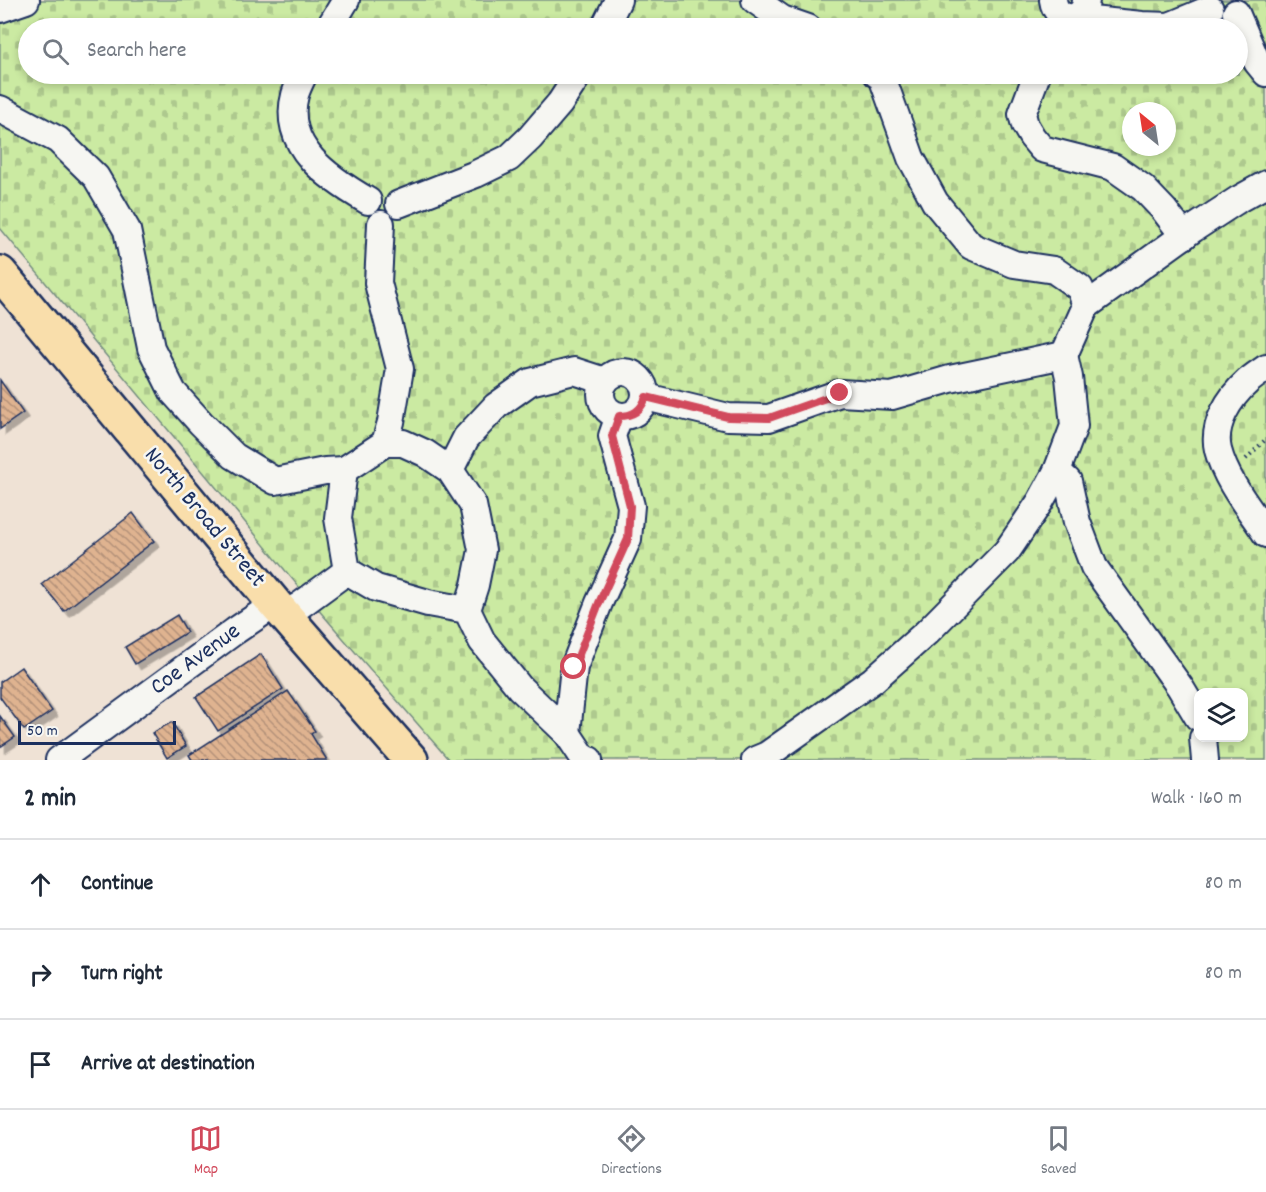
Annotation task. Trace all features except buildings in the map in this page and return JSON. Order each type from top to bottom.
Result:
[{"type":"main road","name":"North Broad Street","points":[[0,273],[279,609],[411,760]]},
{"type":"street","points":[[0,9],[26,0]]},
{"type":"street","points":[[335,18],[346,0]]},
{"type":"street","points":[[609,18],[618,0]]},
{"type":"street","points":[[755,0],[782,18]]},
{"type":"street","points":[[1184,18],[1209,5],[1217,16],[1227,18],[1239,6]]},
{"type":"street","points":[[1070,12],[1086,18]]},
{"type":"street","points":[[1248,34],[1257,62],[1266,73]]},
{"type":"street","points":[[300,84],[295,94],[292,115],[297,135],[306,151],[315,163],[341,185],[368,201]]},
{"type":"street","points":[[399,204],[476,174],[509,158],[530,138],[560,103],[572,84]]},
{"type":"street","points":[[885,84],[911,158],[935,202],[971,246],[1014,264],[1054,270],[1080,288],[1086,306]]},
{"type":"street","points":[[1033,84],[1022,114],[1025,125],[1042,149],[1113,167],[1143,188],[1184,236]]},
{"type":"street","points":[[0,109],[58,140],[96,177],[127,230],[151,348],[173,392],[234,456],[275,481],[325,471],[344,470],[385,443],[403,443],[425,453],[450,470],[473,505],[482,550],[467,610],[488,649],[520,688],[567,733],[584,757],[589,760]]},
{"type":"street","points":[[755,760],[766,755],[873,680],[927,632],[1008,551],[1057,471],[1074,426],[1069,377],[1064,355],[1086,306],[1184,236],[1266,184]]},
{"type":"street","points":[[384,191],[394,195],[399,204],[400,209],[392,222],[381,224],[368,214],[368,201],[373,194],[384,191]]},
{"type":"street","points":[[381,224],[378,283],[400,369],[385,443]]},
{"type":"street","points":[[646,397],[728,417],[769,418],[840,393],[892,396],[950,379],[1064,355]]},
{"type":"street","points":[[1266,368],[1246,382],[1230,402],[1222,415],[1217,432],[1218,449],[1228,476],[1266,534]]},
{"type":"street","points":[[450,470],[466,438],[496,406],[530,382],[574,371],[605,381]]},
{"type":"street","points":[[624,372],[638,377],[646,390],[646,397],[639,410],[633,414],[619,416],[606,409],[601,396],[605,381],[610,376],[624,372]]},
{"type":"street","points":[[567,733],[574,667],[599,603],[628,539],[630,506],[612,436],[619,416]]},
{"type":"street","points":[[344,470],[338,518],[347,571],[376,588],[428,603],[467,610]]},
{"type":"street","points":[[1057,471],[1068,481],[1077,522],[1094,567],[1173,677],[1194,711]]},
{"type":"street","name":"Coe Avenue","points":[[59,760],[235,631],[279,609],[299,606],[347,571]]},
{"type":"street","points":[[1203,742],[1205,760]]},
{"type":"green space","points":[[0,0],[1266,0],[1266,760],[449,760],[309,599],[0,228]]},
{"type":"route","points":[[574,667],[599,603],[628,539],[630,506],[612,436],[619,416],[633,414],[639,410],[646,397],[728,417],[769,418],[840,393]]}]
